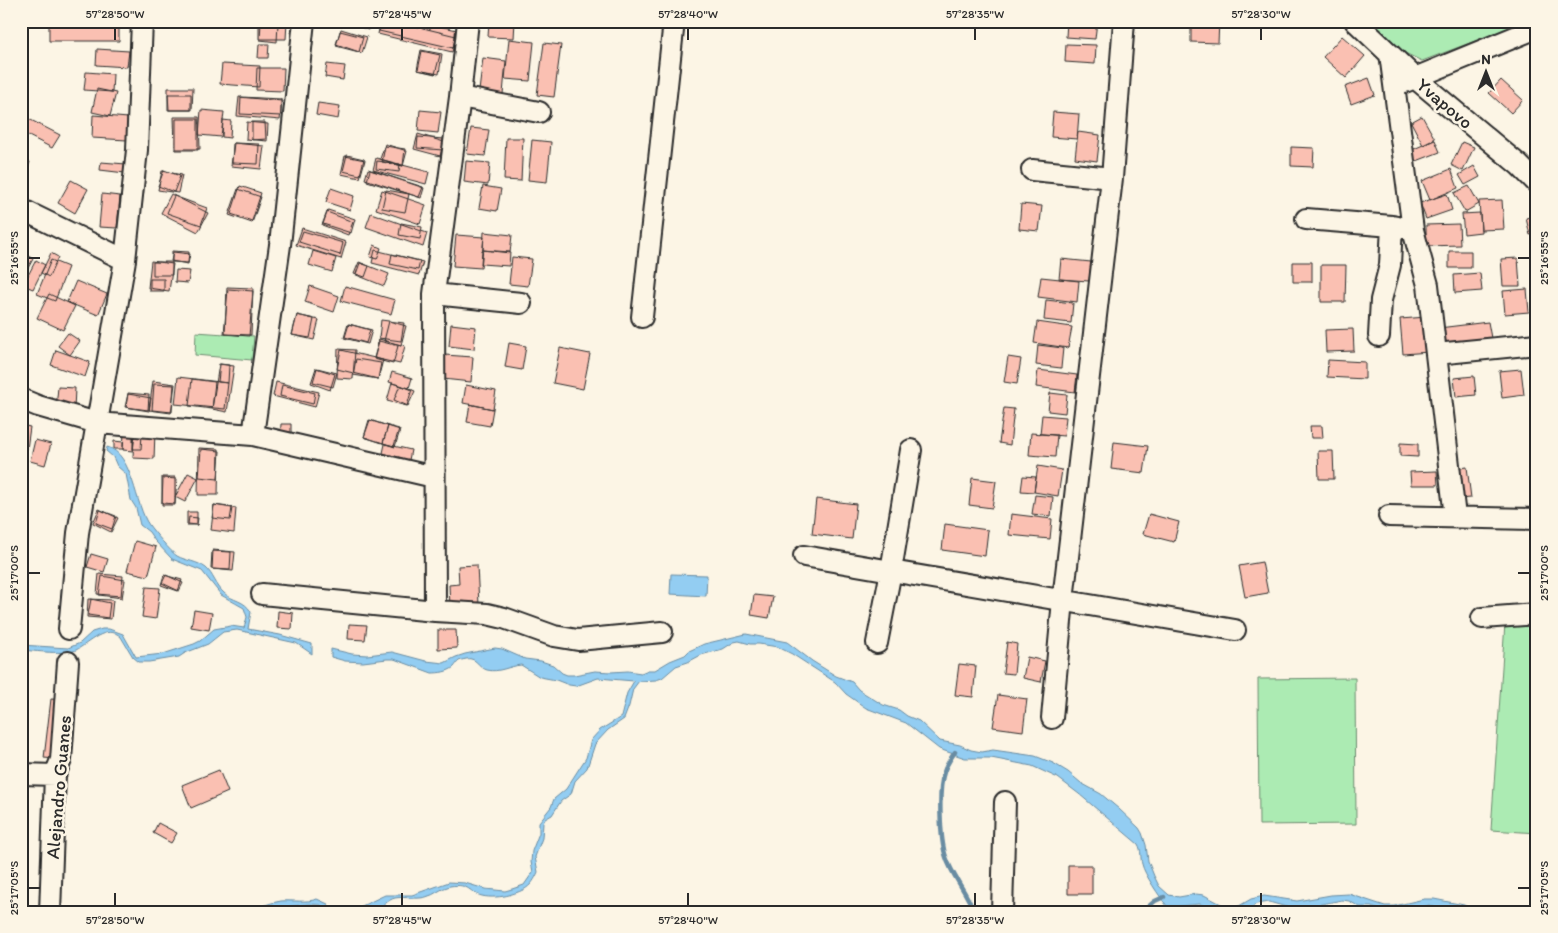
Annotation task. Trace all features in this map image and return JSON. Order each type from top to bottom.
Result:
[{"type":"street","points":[[69,630],[78,533],[125,260],[137,150],[142,21]]},
{"type":"street","points":[[253,435],[280,245],[304,21]]},
{"type":"street","points":[[435,611],[434,294],[468,21]]},
{"type":"street","points":[[642,317],[674,21]]},
{"type":"street","points":[[1052,718],[1062,600],[1112,178],[1124,21]]},
{"type":"street","name":"Yvapovo","points":[[1355,21],[1416,78],[1519,165],[1537,183]]},
{"type":"street","points":[[1394,87],[1537,28]]},
{"type":"street","points":[[1390,54],[1413,230],[1428,285],[1456,517]]},
{"type":"street","points":[[460,97],[539,112]]},
{"type":"street","points":[[1032,170],[1112,178]]},
{"type":"street","points":[[21,209],[125,260]]},
{"type":"street","points":[[1306,219],[1392,226],[1413,230]]},
{"type":"street","points":[[1378,336],[1381,300],[1390,265],[1392,226]]},
{"type":"street","points":[[434,294],[521,303]]},
{"type":"street","points":[[1436,354],[1537,344]]},
{"type":"street","points":[[21,399],[45,409],[97,423],[253,435],[434,477]]},
{"type":"street","points":[[877,643],[891,571],[910,450]]},
{"type":"street","points":[[1389,516],[1537,519]]},
{"type":"street","points":[[804,556],[1235,630]]},
{"type":"street","points":[[262,594],[435,611],[487,614],[504,618],[554,636],[578,640],[662,632]]},
{"type":"street","points":[[1482,618],[1537,614]]},
{"type":"street","name":"Alejandro Guanes","points":[[50,912],[55,775],[61,760],[68,662]]},
{"type":"street","points":[[21,774],[55,775]]},
{"type":"street","points":[[1002,912],[1005,802]]},
{"type":"green space","points":[[1365,21],[1528,21],[1422,61],[1390,46]]},
{"type":"green space","points":[[196,332],[254,336],[252,360],[195,355]]},
{"type":"green space","points":[[1505,623],[1537,626],[1537,833],[1491,830]]},
{"type":"green space","points":[[1355,678],[1356,824],[1259,825],[1258,679]]},
{"type":"water","points":[[107,447],[116,451],[123,459],[133,481],[144,516],[151,528],[177,556],[206,568],[224,593],[248,608],[251,612],[248,629],[312,644],[312,654],[296,643],[237,630],[223,632],[208,644],[179,657],[149,662],[139,662],[133,657],[121,637],[116,633],[110,632],[98,636],[76,650],[50,652],[21,650],[21,645],[68,648],[80,643],[92,632],[109,629],[123,634],[136,657],[163,654],[194,644],[214,629],[231,626],[244,628],[247,617],[244,608],[221,595],[202,571],[172,559],[149,532],[140,525],[136,508],[131,500],[126,474],[117,466],[113,457],[106,451]]},
{"type":"water","points":[[671,574],[707,575],[706,596],[670,594]]},
{"type":"water","points":[[746,634],[787,642],[836,676],[852,682],[859,690],[883,705],[899,710],[919,721],[940,741],[982,752],[993,750],[1035,756],[1053,763],[1068,772],[1081,783],[1101,794],[1139,828],[1146,845],[1148,861],[1154,876],[1159,886],[1169,895],[1179,897],[1196,894],[1204,895],[1231,908],[1251,899],[1264,896],[1297,901],[1349,894],[1385,906],[1434,899],[1464,905],[1476,912],[1449,912],[1429,905],[1406,911],[1387,912],[1371,907],[1360,907],[1349,901],[1342,900],[1301,908],[1290,908],[1269,902],[1256,904],[1247,912],[1220,912],[1200,904],[1167,906],[1146,874],[1138,844],[1058,778],[1032,766],[991,758],[965,758],[939,749],[906,723],[866,708],[846,694],[835,682],[792,654],[778,647],[739,641],[723,649],[701,655],[676,666],[662,678],[639,681],[633,689],[624,719],[608,730],[595,744],[587,768],[575,781],[571,794],[561,801],[552,815],[545,819],[542,838],[535,857],[538,872],[533,882],[527,888],[509,895],[485,897],[457,885],[444,888],[426,897],[395,898],[373,911],[349,912],[385,895],[412,895],[449,882],[465,883],[485,889],[505,891],[524,885],[533,872],[531,862],[532,851],[539,833],[539,822],[551,807],[554,799],[566,789],[586,758],[591,740],[600,730],[621,717],[627,693],[634,681],[598,678],[576,686],[540,677],[521,665],[496,671],[487,670],[470,659],[459,661],[452,669],[432,673],[394,659],[363,662],[345,661],[331,657],[331,649],[367,655],[392,652],[426,661],[444,663],[465,654],[495,648],[525,659],[553,665],[567,675],[595,671],[641,673],[655,670],[704,644]]},
{"type":"water","points":[[317,899],[339,912],[324,912],[321,905],[309,904],[276,908],[267,912],[245,912],[281,901]]},
{"type":"building","points":[[49,21],[119,21],[119,41],[49,41]]},
{"type":"building","points":[[346,21],[372,21],[368,30]]},
{"type":"building","points":[[381,21],[394,21],[456,36],[452,52],[378,34]]},
{"type":"building","points":[[382,21],[417,21],[457,30],[453,48],[379,31]]},
{"type":"building","points":[[489,21],[515,21],[514,38],[488,37]]},
{"type":"building","points":[[1067,21],[1097,21],[1095,39],[1066,37]]},
{"type":"building","points":[[1191,21],[1219,21],[1218,43],[1191,42]]},
{"type":"building","points":[[259,22],[287,22],[286,39],[259,39]]},
{"type":"building","points":[[261,22],[278,23],[277,42],[260,40]]},
{"type":"building","points":[[341,29],[367,37],[362,53],[336,44]]},
{"type":"building","points":[[340,31],[363,37],[359,52],[336,46]]},
{"type":"building","points":[[1342,36],[1365,56],[1346,78],[1323,57]]},
{"type":"building","points":[[509,39],[534,42],[530,81],[505,79]]},
{"type":"building","points":[[544,43],[561,45],[554,97],[537,95]]},
{"type":"building","points":[[259,44],[269,44],[268,58],[258,58]]},
{"type":"building","points":[[1066,44],[1096,45],[1095,64],[1065,62]]},
{"type":"building","points":[[97,49],[129,51],[127,67],[96,65]]},
{"type":"building","points":[[421,50],[442,54],[439,74],[417,70]]},
{"type":"building","points":[[422,51],[440,55],[435,74],[418,70]]},
{"type":"building","points":[[483,58],[506,61],[503,94],[479,91]]},
{"type":"building","points":[[222,64],[260,66],[259,87],[220,84]]},
{"type":"building","points":[[327,64],[345,66],[343,80],[325,77]]},
{"type":"building","points":[[257,68],[284,68],[283,91],[256,90]]},
{"type":"building","points":[[86,72],[113,74],[112,92],[84,90]]},
{"type":"building","points":[[1369,78],[1375,95],[1351,104],[1345,87]]},
{"type":"building","points":[[1501,80],[1523,100],[1511,113],[1489,93]]},
{"type":"building","points":[[168,88],[193,88],[192,110],[168,110]]},
{"type":"building","points":[[97,89],[116,93],[110,116],[92,112]]},
{"type":"building","points":[[21,91],[29,92],[27,112],[21,111]]},
{"type":"building","points":[[168,94],[191,94],[191,110],[169,110]]},
{"type":"building","points":[[239,97],[282,101],[280,120],[237,116]]},
{"type":"building","points":[[241,97],[281,99],[281,116],[240,114]]},
{"type":"building","points":[[318,103],[340,106],[338,119],[316,115]]},
{"type":"building","points":[[201,110],[224,112],[221,137],[199,135]]},
{"type":"building","points":[[420,110],[441,112],[438,133],[418,131]]},
{"type":"building","points":[[1053,112],[1079,114],[1077,139],[1051,137]]},
{"type":"building","points":[[21,115],[60,135],[52,148],[21,132]]},
{"type":"building","points":[[93,115],[128,118],[127,140],[92,138]]},
{"type":"building","points":[[1422,116],[1435,139],[1423,145],[1411,122]]},
{"type":"building","points":[[174,117],[199,117],[200,149],[175,149]]},
{"type":"building","points":[[176,119],[198,119],[198,150],[176,150]]},
{"type":"building","points":[[223,120],[231,121],[230,138],[222,137]]},
{"type":"building","points":[[247,122],[268,124],[267,141],[246,139]]},
{"type":"building","points":[[252,122],[265,122],[266,139],[252,140]]},
{"type":"building","points":[[471,128],[489,130],[485,156],[467,154]]},
{"type":"building","points":[[1078,132],[1100,135],[1097,161],[1075,158]]},
{"type":"building","points":[[418,134],[444,142],[440,156],[414,149]]},
{"type":"building","points":[[418,137],[444,139],[443,150],[417,148]]},
{"type":"building","points":[[506,138],[523,138],[521,181],[504,180]]},
{"type":"building","points":[[532,140],[551,142],[547,182],[528,180]]},
{"type":"building","points":[[1435,140],[1440,152],[1414,162],[1409,151]]},
{"type":"building","points":[[1462,142],[1474,147],[1463,171],[1451,165]]},
{"type":"building","points":[[233,143],[259,144],[258,164],[232,163]]},
{"type":"building","points":[[234,143],[264,146],[261,169],[231,166]]},
{"type":"building","points":[[385,144],[407,151],[403,166],[380,159]]},
{"type":"building","points":[[385,146],[405,149],[403,166],[382,162]]},
{"type":"building","points":[[1291,147],[1314,148],[1313,167],[1291,166]]},
{"type":"building","points":[[347,155],[364,159],[360,175],[343,171]]},
{"type":"building","points":[[345,156],[365,160],[360,178],[341,174]]},
{"type":"building","points":[[21,158],[30,162],[25,175],[21,174]]},
{"type":"building","points":[[376,158],[429,172],[426,184],[373,170]]},
{"type":"building","points":[[377,161],[400,164],[399,172],[376,169]]},
{"type":"building","points":[[466,161],[490,163],[488,185],[464,182]]},
{"type":"building","points":[[101,162],[126,164],[125,173],[100,170]]},
{"type":"building","points":[[1474,166],[1480,177],[1465,185],[1459,175]]},
{"type":"building","points":[[368,169],[424,188],[421,198],[365,179]]},
{"type":"building","points":[[1451,169],[1458,188],[1430,200],[1422,181]]},
{"type":"building","points":[[164,170],[180,176],[174,192],[158,186]]},
{"type":"building","points":[[370,170],[423,187],[419,197],[367,181]]},
{"type":"building","points":[[162,171],[182,175],[178,193],[158,190]]},
{"type":"building","points":[[71,180],[88,189],[75,213],[58,203]]},
{"type":"building","points":[[240,186],[261,193],[252,221],[231,214]]},
{"type":"building","points":[[483,186],[501,189],[497,211],[479,208]]},
{"type":"building","points":[[1469,186],[1479,204],[1465,212],[1454,193]]},
{"type":"building","points":[[331,188],[354,196],[350,210],[326,202]]},
{"type":"building","points":[[238,189],[261,197],[252,223],[229,215]]},
{"type":"building","points":[[382,190],[426,205],[420,224],[376,209]]},
{"type":"building","points":[[386,190],[409,194],[405,212],[382,208]]},
{"type":"building","points":[[102,194],[120,196],[117,228],[99,227]]},
{"type":"building","points":[[171,194],[208,213],[198,232],[161,213]]},
{"type":"building","points":[[1447,194],[1452,210],[1426,219],[1420,203]]},
{"type":"building","points":[[174,196],[207,208],[201,225],[167,213]]},
{"type":"building","points":[[1502,200],[1504,229],[1481,230],[1479,201]]},
{"type":"building","points":[[1021,204],[1042,206],[1039,231],[1019,229]]},
{"type":"building","points":[[328,210],[355,219],[351,233],[323,224]]},
{"type":"building","points":[[327,212],[353,222],[348,235],[322,225]]},
{"type":"building","points":[[371,213],[427,233],[423,247],[366,227]]},
{"type":"building","points":[[1480,213],[1481,232],[1464,234],[1462,214]]},
{"type":"building","points":[[1537,215],[1537,233],[1530,235],[1526,218]]},
{"type":"building","points":[[401,223],[422,227],[420,239],[399,235]]},
{"type":"building","points":[[1459,224],[1460,245],[1426,246],[1426,225]]},
{"type":"building","points":[[302,228],[346,242],[341,259],[296,245]]},
{"type":"building","points":[[303,231],[343,243],[340,255],[299,242]]},
{"type":"building","points":[[484,232],[512,235],[510,253],[483,250]]},
{"type":"building","points":[[456,235],[484,237],[481,268],[453,266]]},
{"type":"building","points":[[374,245],[381,248],[377,259],[370,257]]},
{"type":"building","points":[[375,250],[423,262],[419,275],[372,263]]},
{"type":"building","points":[[482,250],[510,252],[509,266],[481,264]]},
{"type":"building","points":[[172,251],[189,252],[188,263],[172,262]]},
{"type":"building","points":[[313,251],[336,258],[332,272],[309,265]]},
{"type":"building","points":[[1449,251],[1471,251],[1471,268],[1449,268]]},
{"type":"building","points":[[173,252],[190,254],[188,264],[171,261]]},
{"type":"building","points":[[51,253],[58,257],[49,277],[41,273]]},
{"type":"building","points":[[25,254],[33,259],[21,281],[21,262]]},
{"type":"building","points":[[392,254],[420,261],[418,270],[390,264]]},
{"type":"building","points":[[512,257],[532,259],[528,286],[509,284]]},
{"type":"building","points":[[1518,258],[1520,286],[1503,286],[1501,259]]},
{"type":"building","points":[[1061,259],[1091,262],[1089,281],[1059,279]]},
{"type":"building","points":[[36,260],[45,265],[33,289],[23,285]]},
{"type":"building","points":[[51,260],[68,267],[55,301],[37,294]]},
{"type":"building","points":[[151,261],[173,264],[169,291],[148,288]]},
{"type":"building","points":[[153,262],[172,262],[172,275],[153,275]]},
{"type":"building","points":[[359,262],[389,274],[384,286],[354,274]]},
{"type":"building","points":[[1293,262],[1312,262],[1312,282],[1293,282]]},
{"type":"building","points":[[360,263],[369,266],[365,277],[356,274]]},
{"type":"building","points":[[1321,265],[1346,265],[1345,302],[1321,302]]},
{"type":"building","points":[[176,270],[190,271],[188,283],[175,282]]},
{"type":"building","points":[[1480,273],[1482,291],[1455,293],[1454,275]]},
{"type":"building","points":[[1041,277],[1079,281],[1077,302],[1038,297]]},
{"type":"building","points":[[150,279],[164,279],[164,291],[150,291]]},
{"type":"building","points":[[76,281],[107,294],[98,315],[67,302]]},
{"type":"building","points":[[310,286],[339,296],[334,312],[305,302]]},
{"type":"building","points":[[345,286],[395,300],[391,314],[341,301]]},
{"type":"building","points":[[227,287],[253,288],[251,335],[225,334]]},
{"type":"building","points":[[228,289],[253,291],[249,336],[224,334]]},
{"type":"building","points":[[1527,289],[1529,312],[1505,314],[1503,291]]},
{"type":"building","points":[[49,294],[75,306],[63,330],[37,318]]},
{"type":"building","points":[[1046,300],[1073,303],[1071,323],[1044,320]]},
{"type":"building","points":[[297,315],[319,320],[314,340],[292,335]]},
{"type":"building","points":[[297,315],[314,319],[310,338],[292,335]]},
{"type":"building","points":[[1427,317],[1429,352],[1403,354],[1400,319]]},
{"type":"building","points":[[381,320],[404,323],[401,341],[379,338]]},
{"type":"building","points":[[389,321],[406,326],[401,345],[384,341]]},
{"type":"building","points":[[1037,322],[1072,327],[1068,348],[1034,343]]},
{"type":"building","points":[[1488,322],[1491,338],[1442,345],[1439,328]]},
{"type":"building","points":[[348,324],[372,330],[368,344],[344,338]]},
{"type":"building","points":[[349,324],[370,330],[366,343],[345,337]]},
{"type":"building","points":[[451,324],[476,327],[474,349],[449,346]]},
{"type":"building","points":[[1353,329],[1354,351],[1326,352],[1325,330]]},
{"type":"building","points":[[68,333],[80,341],[70,355],[58,346]]},
{"type":"building","points":[[379,339],[405,346],[400,364],[374,358]]},
{"type":"building","points":[[379,341],[398,346],[393,364],[374,359]]},
{"type":"building","points":[[509,343],[526,346],[522,370],[505,367]]},
{"type":"building","points":[[1038,345],[1063,348],[1061,368],[1036,365]]},
{"type":"building","points":[[560,348],[590,354],[583,389],[553,383]]},
{"type":"building","points":[[338,349],[355,350],[353,379],[337,378]]},
{"type":"building","points":[[56,350],[90,362],[85,377],[51,365]]},
{"type":"building","points":[[341,350],[383,360],[378,379],[337,369]]},
{"type":"building","points":[[445,355],[473,357],[471,382],[443,379]]},
{"type":"building","points":[[1008,357],[1021,359],[1017,384],[1004,382]]},
{"type":"building","points":[[356,359],[381,363],[378,379],[353,375]]},
{"type":"building","points":[[1328,360],[1365,362],[1365,379],[1327,377]]},
{"type":"building","points":[[219,364],[234,366],[227,412],[212,409]]},
{"type":"building","points":[[220,364],[229,365],[228,383],[218,382]]},
{"type":"building","points":[[316,368],[335,374],[330,390],[311,383]]},
{"type":"building","points":[[317,368],[337,373],[333,387],[313,382]]},
{"type":"building","points":[[1521,369],[1524,395],[1502,398],[1499,371]]},
{"type":"building","points":[[1038,370],[1077,375],[1075,392],[1036,387]]},
{"type":"building","points":[[392,372],[412,378],[409,388],[389,382]]},
{"type":"building","points":[[1474,376],[1476,395],[1456,397],[1454,378]]},
{"type":"building","points":[[178,377],[228,383],[225,409],[175,404]]},
{"type":"building","points":[[192,379],[215,382],[212,409],[189,406]]},
{"type":"building","points":[[153,381],[175,384],[171,413],[149,410]]},
{"type":"building","points":[[276,382],[319,392],[315,407],[273,396]]},
{"type":"building","points":[[392,383],[412,389],[407,406],[387,401]]},
{"type":"building","points":[[154,384],[174,385],[172,412],[152,410]]},
{"type":"building","points":[[282,385],[315,393],[313,404],[280,396]]},
{"type":"building","points":[[400,385],[415,391],[408,406],[394,400]]},
{"type":"building","points":[[466,385],[496,391],[493,409],[463,403]]},
{"type":"building","points":[[58,387],[75,388],[74,410],[56,408]]},
{"type":"building","points":[[128,393],[149,395],[148,410],[126,407]]},
{"type":"building","points":[[1050,393],[1067,395],[1065,413],[1048,411]]},
{"type":"building","points":[[128,394],[151,398],[149,411],[125,407]]},
{"type":"building","points":[[470,404],[493,409],[490,426],[467,422]]},
{"type":"building","points":[[1004,408],[1014,409],[1010,445],[999,443]]},
{"type":"building","points":[[1042,415],[1066,417],[1064,436],[1040,434]]},
{"type":"building","points":[[369,420],[400,430],[395,447],[364,437]]},
{"type":"building","points":[[370,420],[388,426],[383,443],[364,437]]},
{"type":"building","points":[[281,424],[291,424],[291,439],[280,439]]},
{"type":"building","points":[[21,425],[30,427],[27,449],[21,448]]},
{"type":"building","points":[[388,426],[399,429],[394,446],[383,443]]},
{"type":"building","points":[[1310,426],[1322,426],[1323,438],[1311,438]]},
{"type":"building","points":[[134,431],[155,432],[154,459],[133,458]]},
{"type":"building","points":[[124,433],[135,434],[133,451],[123,450]]},
{"type":"building","points":[[133,433],[142,434],[141,449],[133,449]]},
{"type":"building","points":[[1031,433],[1057,435],[1055,457],[1029,455]]},
{"type":"building","points":[[35,440],[51,444],[45,465],[30,461]]},
{"type":"building","points":[[114,441],[123,442],[123,449],[114,449]]},
{"type":"building","points":[[1114,442],[1148,446],[1144,473],[1111,469]]},
{"type":"building","points":[[1400,443],[1418,444],[1418,457],[1400,456]]},
{"type":"building","points":[[385,444],[411,450],[409,460],[383,453]]},
{"type":"building","points":[[199,448],[219,449],[218,495],[198,495]]},
{"type":"building","points":[[201,449],[220,451],[218,479],[199,477]]},
{"type":"building","points":[[1318,451],[1333,451],[1334,479],[1319,479]]},
{"type":"building","points":[[1038,466],[1062,470],[1058,496],[1034,492]]},
{"type":"building","points":[[1467,467],[1471,498],[1459,499],[1455,469]]},
{"type":"building","points":[[1437,471],[1438,485],[1411,485],[1410,472]]},
{"type":"building","points":[[188,473],[198,478],[185,502],[175,497]]},
{"type":"building","points":[[1023,476],[1036,477],[1034,492],[1021,491]]},
{"type":"building","points":[[162,477],[175,477],[175,505],[162,505]]},
{"type":"building","points":[[163,478],[177,479],[175,504],[162,503]]},
{"type":"building","points":[[972,478],[996,481],[992,508],[969,505]]},
{"type":"building","points":[[1035,495],[1053,497],[1051,516],[1032,514]]},
{"type":"building","points":[[816,499],[856,504],[852,539],[812,534]]},
{"type":"building","points":[[214,505],[236,508],[234,533],[211,530]]},
{"type":"building","points":[[214,505],[232,508],[230,520],[212,518]]},
{"type":"building","points":[[99,509],[118,518],[111,532],[93,523]]},
{"type":"building","points":[[100,510],[116,516],[112,529],[96,523]]},
{"type":"building","points":[[187,512],[197,512],[197,525],[187,525]]},
{"type":"building","points":[[1011,514],[1052,519],[1050,539],[1009,535]]},
{"type":"building","points":[[1149,514],[1179,522],[1174,542],[1143,534]]},
{"type":"building","points":[[189,517],[198,518],[197,525],[188,524]]},
{"type":"building","points":[[945,524],[988,530],[985,556],[942,550]]},
{"type":"building","points":[[135,541],[156,547],[148,576],[127,571]]},
{"type":"building","points":[[213,550],[235,552],[233,571],[212,569]]},
{"type":"building","points":[[212,551],[231,552],[230,570],[211,569]]},
{"type":"building","points":[[91,554],[108,559],[104,572],[87,567]]},
{"type":"building","points":[[1262,562],[1268,593],[1245,597],[1239,566]]},
{"type":"building","points":[[477,565],[479,605],[450,607],[449,585],[459,584],[458,566]]},
{"type":"building","points":[[99,574],[123,576],[121,596],[97,594]]},
{"type":"building","points":[[164,575],[182,580],[178,591],[161,585]]},
{"type":"building","points":[[166,575],[183,583],[179,591],[162,583]]},
{"type":"building","points":[[102,576],[125,580],[122,598],[99,595]]},
{"type":"building","points":[[146,587],[160,588],[156,619],[142,617]]},
{"type":"building","points":[[754,595],[773,597],[769,618],[751,615]]},
{"type":"building","points":[[88,599],[113,600],[111,619],[87,617]]},
{"type":"building","points":[[91,599],[110,603],[108,618],[88,615]]},
{"type":"building","points":[[194,610],[212,613],[209,630],[191,627]]},
{"type":"building","points":[[278,611],[293,613],[292,629],[277,628]]},
{"type":"building","points":[[349,624],[367,625],[365,640],[348,639]]},
{"type":"building","points":[[438,630],[456,630],[457,648],[438,649]]},
{"type":"building","points":[[1007,642],[1017,644],[1014,674],[1003,673]]},
{"type":"building","points":[[1027,657],[1045,661],[1041,682],[1023,678]]},
{"type":"building","points":[[959,664],[976,666],[973,697],[955,695]]},
{"type":"building","points":[[998,695],[1027,699],[1023,731],[993,727]]},
{"type":"building","points":[[51,699],[63,700],[55,759],[44,758]]},
{"type":"building","points":[[219,770],[228,792],[191,808],[182,785]]},
{"type":"building","points":[[158,823],[177,833],[171,843],[153,833]]},
{"type":"building","points":[[1068,865],[1092,865],[1092,894],[1068,894]]},
{"type":"waterway","points":[[955,752],[946,767],[942,780],[940,802],[942,839],[949,864],[974,912]]},
{"type":"waterway","points":[[1142,912],[1155,901],[1164,897]]}]
